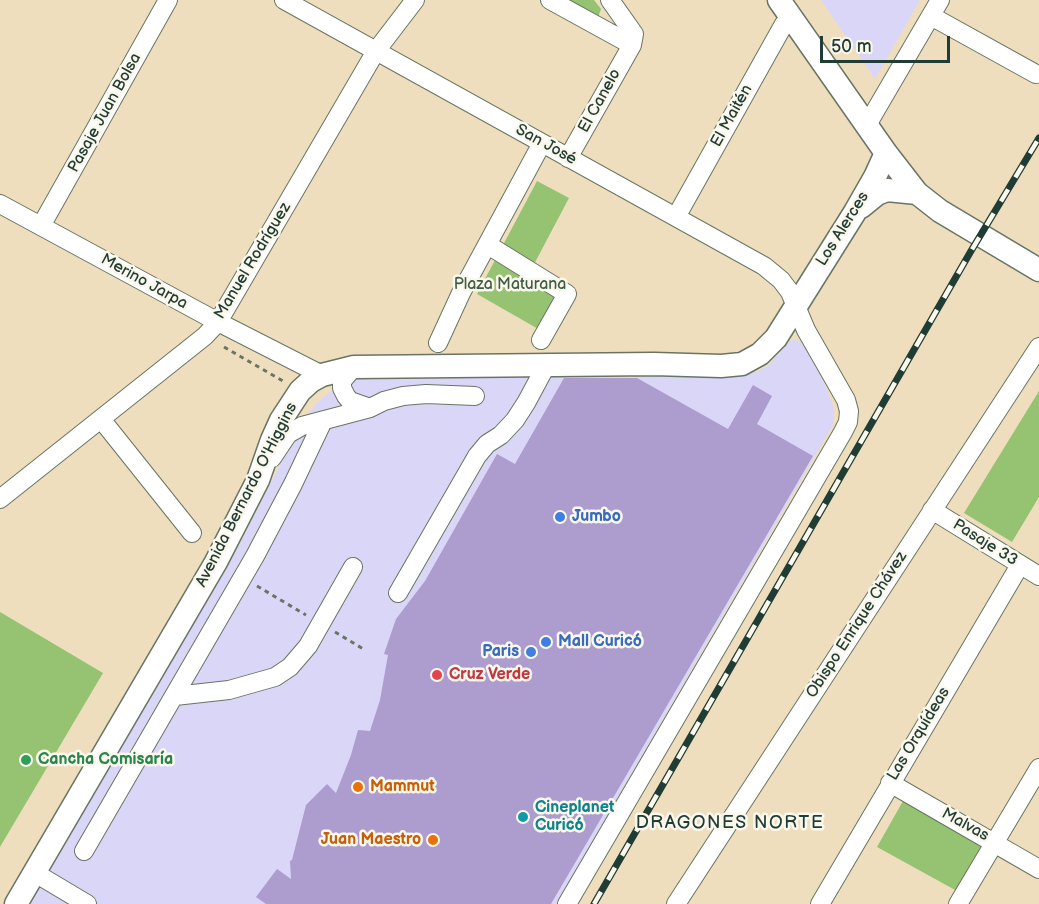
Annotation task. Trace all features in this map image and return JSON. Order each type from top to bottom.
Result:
[{"type":"main road","points":[[785,9],[886,153],[917,193],[940,211],[1039,270]]},
{"type":"main road","name":"Los Alerces","points":[[796,304],[855,212],[886,153]]},
{"type":"main road","points":[[855,212],[877,194],[887,190],[917,193]]},
{"type":"main road","name":"Avenida Bernardo O'Higgins","points":[[16,904],[216,561],[258,480],[281,420],[300,392],[311,381],[322,375],[354,367],[547,364],[721,366],[742,364],[767,349],[796,304]]},
{"type":"street","name":"Pasaje Juan Bolsa","points":[[41,226],[168,0]]},
{"type":"street","name":"San José","points":[[284,0],[764,266],[781,280],[796,304],[806,330],[846,400],[849,411],[848,422],[567,904]]},
{"type":"street","name":"Manuel Rodríguez","points":[[0,499],[212,329],[376,51],[415,0]]},
{"type":"street","points":[[550,0],[632,45],[634,34],[610,0]]},
{"type":"street","points":[[867,125],[935,8],[1036,74]]},
{"type":"street","name":"El Maitén","points":[[676,217],[784,24],[785,9]]},
{"type":"street","name":"El Canelo","points":[[568,158],[632,45]]},
{"type":"street","points":[[438,343],[542,143]]},
{"type":"street","name":"Merino Jarpa","points":[[0,205],[41,226],[212,329],[322,375]]},
{"type":"street","points":[[488,245],[567,294],[541,340]]},
{"type":"street","name":"Obispo Enrique Chávez","points":[[676,904],[1039,347]]},
{"type":"street","points":[[398,593],[477,456],[487,444],[501,435],[515,420],[547,364]]},
{"type":"street","points":[[354,367],[342,381],[342,388],[350,401],[370,408]]},
{"type":"street","points":[[258,480],[282,441],[293,430],[403,396],[426,394],[476,396]]},
{"type":"street","points":[[101,419],[192,533]]},
{"type":"street","points":[[84,851],[243,578],[293,484],[323,421]]},
{"type":"street","name":"Pasaje 33","points":[[932,510],[1039,576]]},
{"type":"street","name":"Las Orquídeas","points":[[820,904],[1020,565]]},
{"type":"street","points":[[175,696],[229,690],[275,678],[290,667],[308,646],[353,567]]},
{"type":"street","points":[[188,672],[229,690]]},
{"type":"street","points":[[958,904],[1039,768]]},
{"type":"street","name":"Malvas","points":[[890,783],[1039,868]]},
{"type":"street","points":[[35,873],[87,904]]},
{"type":"path","points":[[212,329],[300,392]]},
{"type":"path","points":[[243,578],[365,650]]},
{"type":"shaded area","points":[[821,0],[920,0],[875,79]]},
{"type":"shaded area","points":[[792,340],[804,344],[826,387],[834,409],[833,425],[556,904],[30,904],[237,549],[278,469],[286,447],[305,417],[321,399],[337,387],[355,378],[367,376],[635,377],[742,374],[756,372],[769,365]]},
{"type":"green space","points":[[568,0],[594,0],[601,9],[598,18]]},
{"type":"green space","name":"Plaza Maturana","points":[[537,181],[569,198],[531,270],[562,290],[540,330],[477,294]]},
{"type":"green space","points":[[1039,391],[1039,497],[1012,542],[964,513]]},
{"type":"green space","name":"Cancha Comisaría","points":[[0,612],[103,673],[0,847]]},
{"type":"green space","points":[[903,801],[992,850],[966,896],[877,847]]},
{"type":"building","name":"Mall Curicó","points":[[564,378],[637,378],[728,429],[753,385],[772,396],[757,424],[813,456],[551,904],[266,904],[256,897],[277,869],[291,879],[290,861],[306,805],[327,784],[336,793],[358,730],[370,731],[380,700],[388,655],[384,654],[396,619],[425,581],[497,454],[515,464]]},
{"type":"railway","points":[[594,904],[971,251],[1039,138]]},
{"type":"place","name":"Jumbo","points":[[560,517]]},
{"type":"place","name":"Mall Curicó","points":[[546,642]]},
{"type":"place","name":"Paris","points":[[531,652]]},
{"type":"place","name":"Cruz Verde","points":[[437,675]]},
{"type":"place","name":"Cancha Comisaría","points":[[26,760]]},
{"type":"place","name":"Mammut","points":[[358,787]]},
{"type":"place","name":"Cineplanet Curicó","points":[[523,817]]},
{"type":"place","name":"Juan Maestro","points":[[433,840]]},
{"type":"district","name":"DRAGONES NORTE","points":[[730,823]]}]
